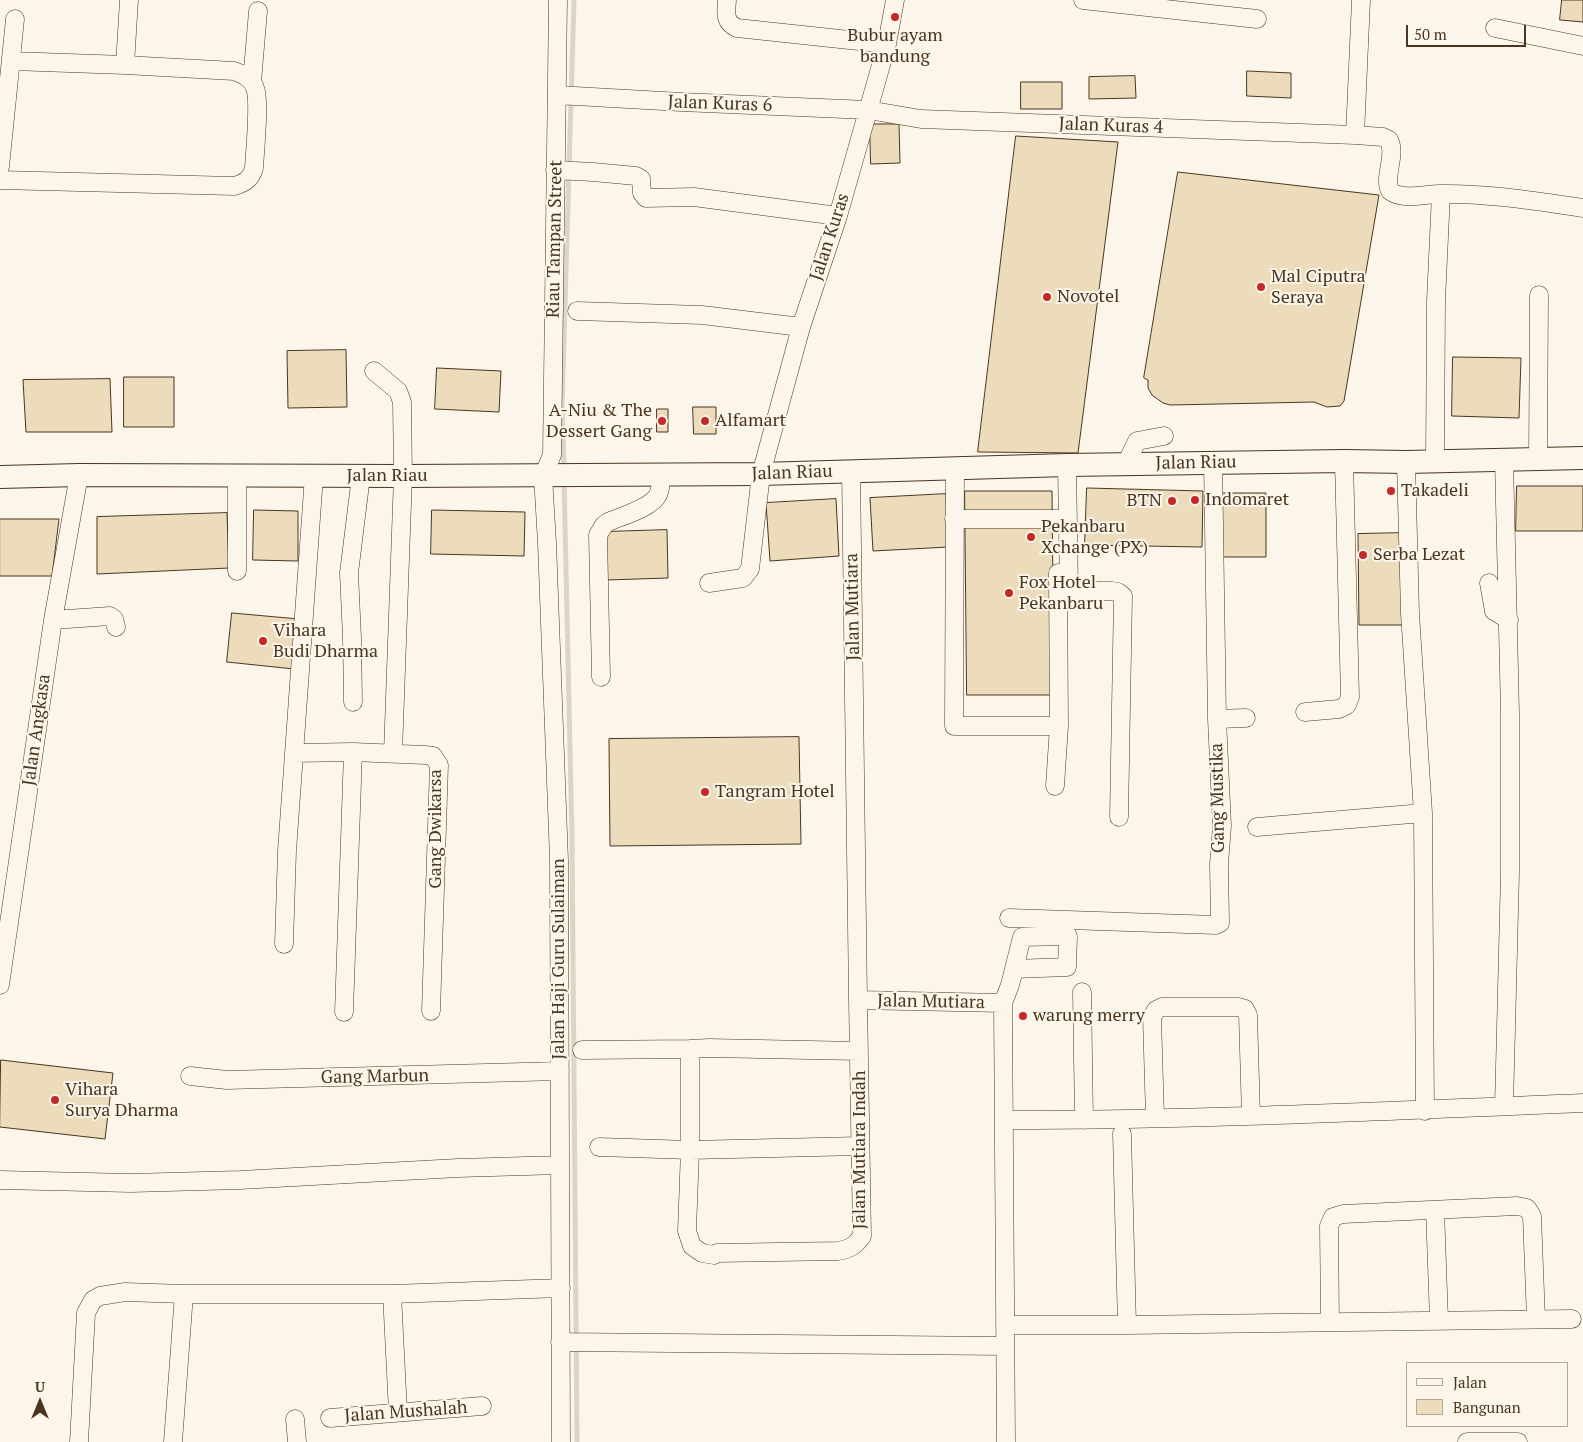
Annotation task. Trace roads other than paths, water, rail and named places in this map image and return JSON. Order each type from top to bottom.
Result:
[{"type":"main road","name":"Jalan Riau","points":[[0,477],[237,474],[314,476],[554,476],[761,474],[955,467],[1213,462],[1435,462],[1583,458]]},
{"type":"street","points":[[125,65],[129,0]]},
{"type":"street","name":"Riau Tampan Street","points":[[554,476],[552,455],[564,171],[565,95],[558,0]]},
{"type":"street","points":[[727,0],[726,18],[736,28],[887,44]]},
{"type":"street","name":"Jalan Kuras","points":[[709,583],[743,578],[749,573],[761,474],[801,327],[838,216],[887,44],[895,0]]},
{"type":"street","points":[[1084,0],[1257,19]]},
{"type":"street","points":[[1355,135],[1362,0]]},
{"type":"street","points":[[0,180],[234,186],[240,184],[252,175],[254,168],[257,94],[252,82],[258,11]]},
{"type":"street","points":[[0,167],[15,19]]},
{"type":"street","points":[[1495,28],[1583,46]]},
{"type":"street","points":[[12,61],[234,71],[241,73],[252,82]]},
{"type":"street","name":"Jalan Kuras 6","points":[[565,95],[868,110]]},
{"type":"street","name":"Jalan Kuras 4","points":[[868,110],[921,120],[1383,137],[1389,140],[1392,147],[1389,189],[1393,193],[1412,196],[1441,194]]},
{"type":"street","points":[[564,171],[639,177],[642,193],[646,198],[694,197],[838,216]]},
{"type":"street","points":[[1435,462],[1436,301],[1441,194],[1514,199],[1583,208]]},
{"type":"street","points":[[1538,459],[1539,295]]},
{"type":"street","points":[[577,311],[702,315],[801,327]]},
{"type":"street","points":[[374,371],[398,391],[401,398],[403,476],[393,753]]},
{"type":"street","points":[[1126,464],[1137,441],[1164,436]]},
{"type":"street","points":[[1504,460],[1509,620],[1510,873],[1504,1106]]},
{"type":"street","points":[[1305,712],[1339,708],[1347,705],[1350,697],[1344,461]]},
{"type":"street","name":"Gang Mustika","points":[[1009,918],[1218,925],[1220,920],[1219,864],[1222,826],[1217,719],[1213,462]]},
{"type":"street","points":[[1406,462],[1410,614],[1423,813],[1425,1111]]},
{"type":"street","points":[[1055,786],[1059,726],[1058,519],[1062,465]]},
{"type":"street","points":[[1062,465],[1069,591],[1112,591],[1118,592],[1123,596],[1119,817]]},
{"type":"street","points":[[955,467],[954,726],[1059,726]]},
{"type":"street","name":"Jalan Mutiara","points":[[851,471],[858,1000],[1003,1003],[1006,1442]]},
{"type":"street","points":[[237,474],[237,571]]},
{"type":"street","points":[[601,676],[598,536],[600,530],[608,522],[647,506],[655,499],[660,490],[662,474]]},
{"type":"street","name":"Jalan Angkasa","points":[[0,985],[53,620],[79,475]]},
{"type":"street","points":[[284,944],[294,753],[314,476]]},
{"type":"street","points":[[353,702],[349,573],[361,476]]},
{"type":"street","name":"Jalan Haji Guru Sulaiman","points":[[554,476],[547,543],[559,850],[561,1442]]},
{"type":"street","points":[[954,519],[1058,519]]},
{"type":"street","points":[[1489,583],[1494,611],[1509,620]]},
{"type":"street","points":[[53,620],[110,616],[114,619],[116,627]]},
{"type":"street","points":[[1217,719],[1246,718]]},
{"type":"street","points":[[344,1012],[353,752]]},
{"type":"street","name":"Gang Dwikarsa","points":[[294,753],[353,752],[433,756],[439,765],[431,1011]]},
{"type":"street","points":[[1257,827],[1423,813]]},
{"type":"street","points":[[1003,1003],[1014,969]]},
{"type":"street","points":[[1082,992],[1084,1120]]},
{"type":"street","name":"Jalan Mutiara Indah","points":[[690,1150],[688,1236],[692,1246],[702,1253],[714,1256],[717,1253],[838,1251],[848,1250],[855,1246],[862,1236],[858,1000]]},
{"type":"street","points":[[1155,1118],[1152,1017],[1156,1010],[1162,1007],[1238,1007],[1244,1009],[1248,1015],[1251,1116]]},
{"type":"street","points":[[582,1050],[709,1048],[859,1051]]},
{"type":"street","points":[[690,1049],[690,1150]]},
{"type":"street","name":"Gang Marbun","points":[[190,1076],[227,1080],[560,1071]]},
{"type":"street","points":[[1005,1120],[1084,1120],[1425,1111],[1583,1103]]},
{"type":"street","points":[[1122,1134],[1127,1325]]},
{"type":"street","points":[[598,1147],[690,1150],[860,1146]]},
{"type":"street","points":[[0,1180],[132,1183],[240,1180],[458,1168],[560,1165]]},
{"type":"street","points":[[1330,1322],[1329,1226],[1333,1217],[1343,1214],[1517,1206],[1528,1208],[1532,1216],[1536,1318]]},
{"type":"street","points":[[1435,1210],[1439,1320]]},
{"type":"street","points":[[78,1442],[86,1313],[94,1300],[100,1296],[111,1293],[142,1292],[184,1294],[392,1294],[561,1288]]},
{"type":"street","points":[[173,1442],[184,1294]]},
{"type":"street","points":[[392,1294],[398,1412]]},
{"type":"street","points":[[1005,1325],[1127,1325],[1572,1318]]},
{"type":"street","points":[[560,1342],[1004,1346]]},
{"type":"street","name":"Jalan Mushalah","points":[[330,1418],[482,1406]]},
{"type":"street","points":[[295,1419],[297,1442]]},
{"type":"street","points":[[1467,1442],[1518,1442]]},
{"type":"waterway","points":[[564,469],[562,406],[574,0]]},
{"type":"waterway","points":[[564,480],[572,837],[577,1442]]},
{"type":"place","name":"Bubur ayam bandung","points":[[895,17]]},
{"type":"place","name":"Mal Ciputra Seraya","points":[[1261,287]]},
{"type":"place","name":"Novotel","points":[[1047,297]]},
{"type":"place","name":"A-Niu & The Dessert Gang","points":[[662,421]]},
{"type":"place","name":"Alfamart","points":[[705,421]]},
{"type":"place","name":"Takadeli","points":[[1391,491]]},
{"type":"place","name":"Indomaret","points":[[1195,500]]},
{"type":"place","name":"BTN","points":[[1172,501]]},
{"type":"place","name":"Pekanbaru Xchange (PX)","points":[[1031,537]]},
{"type":"place","name":"Serba Lezat","points":[[1363,555]]},
{"type":"place","name":"Fox Hotel Pekanbaru","points":[[1009,593]]},
{"type":"place","name":"Vihara Budi Dharma","points":[[263,641]]},
{"type":"place","name":"Tangram Hotel","points":[[705,792]]},
{"type":"place","name":"warung merry","points":[[1023,1016]]},
{"type":"place","name":"Vihara Surya Dharma","points":[[55,1100]]}]
